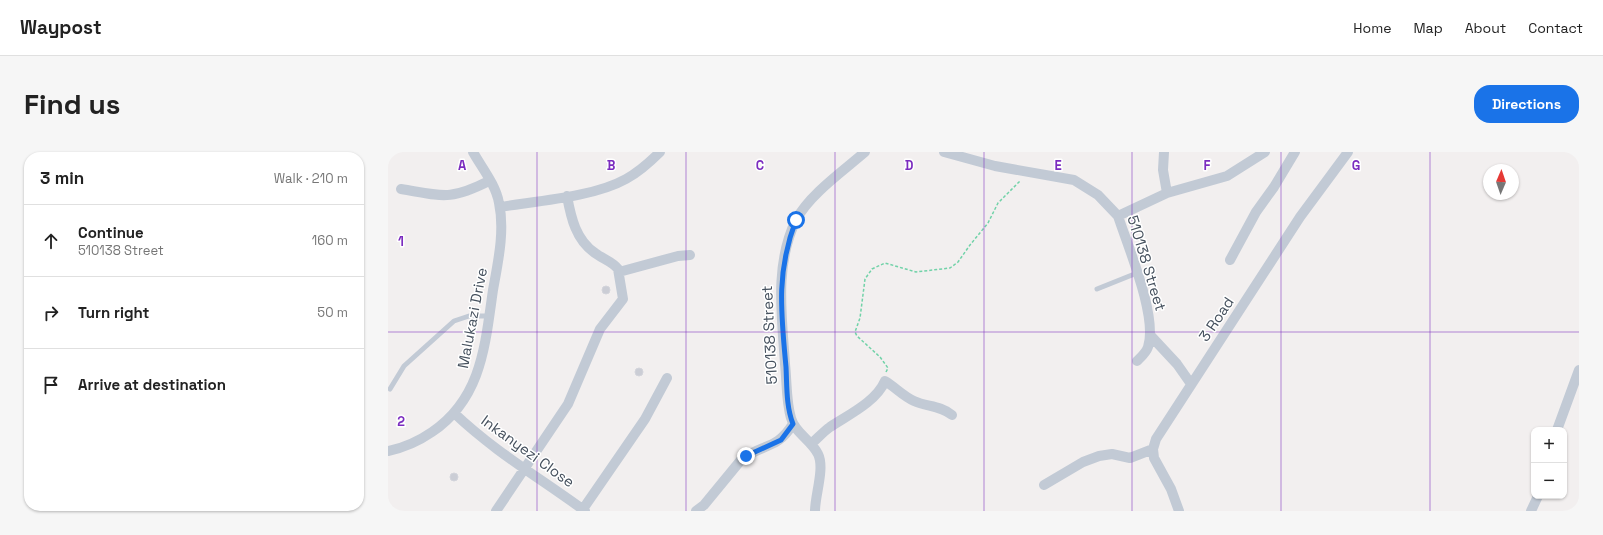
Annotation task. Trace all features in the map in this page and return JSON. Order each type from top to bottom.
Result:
[{"type":"street","name":"Malukazi Drive","points":[[388,451],[404,446],[427,435],[454,414],[469,393],[479,370],[500,244],[500,207],[498,196],[473,152]]},
{"type":"street","points":[[500,207],[596,190],[626,179],[650,162],[660,152]]},
{"type":"street","name":"510138 Street","points":[[815,511],[820,463],[818,454],[793,424],[788,402],[781,291],[783,264],[796,220],[832,180],[865,152]]},
{"type":"street","name":"510138 Street","points":[[944,152],[989,165],[1065,178],[1081,184],[1098,195],[1118,216],[1147,309],[1150,335],[1148,348],[1137,361]]},
{"type":"street","points":[[1164,152],[1163,170],[1167,193]]},
{"type":"street","points":[[1118,216],[1167,193],[1226,176],[1265,152]]},
{"type":"street","points":[[1230,260],[1256,212],[1274,187],[1295,152]]},
{"type":"street","name":"3 Road","points":[[1153,449],[1156,439],[1300,217],[1348,152]]},
{"type":"street","points":[[401,189],[438,196],[452,196],[468,192],[489,180]]},
{"type":"street","points":[[496,511],[568,404],[605,321],[623,299],[619,272],[616,266],[594,252],[582,241],[574,226],[567,196]]},
{"type":"street","points":[[619,272],[678,256],[690,255]]},
{"type":"street","points":[[1150,335],[1177,364],[1191,384]]},
{"type":"street","points":[[1558,427],[1579,370]]},
{"type":"street","points":[[584,510],[645,419],[667,378]]},
{"type":"street","points":[[811,444],[828,429],[852,414],[881,389],[884,381],[910,399],[924,405],[940,407],[952,415]]},
{"type":"street","name":"Inkanyezi Close","points":[[454,414],[479,437],[524,470],[584,510]]},
{"type":"street","points":[[696,511],[704,505],[741,460],[746,456],[781,440],[793,424]]},
{"type":"street","points":[[1044,485],[1083,462],[1099,456],[1112,454],[1130,458],[1153,449],[1156,463],[1171,490],[1179,511]]},
{"type":"street","points":[[1532,511],[1537,499]]},
{"type":"lane","points":[[1097,289],[1137,273]]},
{"type":"lane","points":[[390,389],[404,366],[454,321],[469,316],[489,316]]},
{"type":"path","points":[[884,381],[888,368],[884,361],[857,336],[855,332],[859,323],[864,282],[868,272],[875,266],[885,263],[910,271],[922,272],[946,270],[955,265],[988,223],[998,203],[1017,186],[1027,172]]},
{"type":"building","points":[[604,286],[608,286],[610,290],[608,294],[604,294],[602,292],[602,288]]},
{"type":"building","points":[[637,368],[641,368],[643,372],[641,376],[637,376],[635,374],[635,370]]},
{"type":"building","points":[[452,473],[456,473],[458,477],[456,481],[452,481],[450,479],[450,475]]},
{"type":"route","points":[[746,456],[781,440],[793,424],[788,402],[781,291],[783,264],[796,220]]}]
